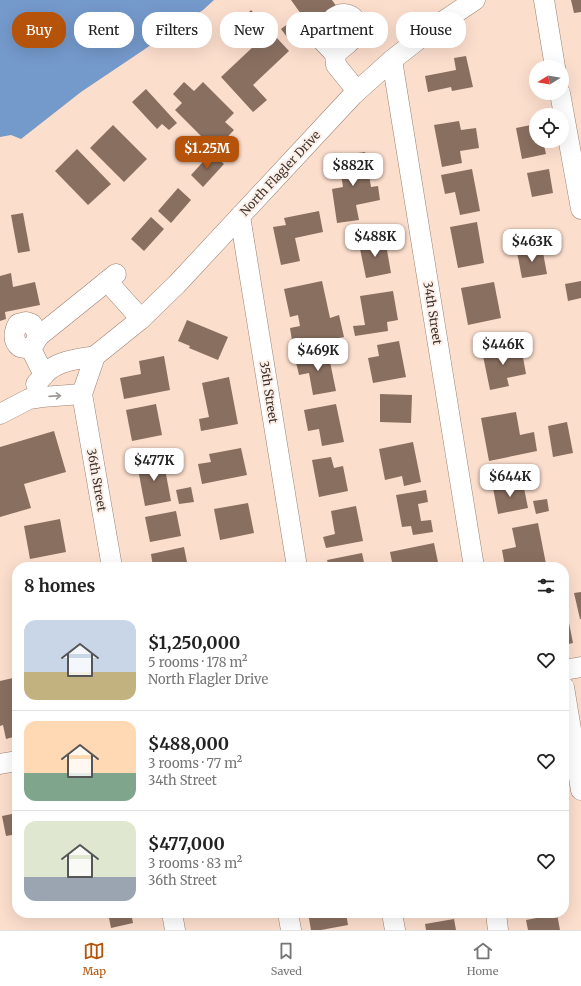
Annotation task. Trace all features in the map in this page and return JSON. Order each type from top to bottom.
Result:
[{"type":"street","name":"North Flagler Drive","points":[[29,399],[34,386],[49,370],[62,363],[96,356],[141,319],[177,284],[357,91],[392,60],[433,28],[475,0]]},
{"type":"street","points":[[544,0],[554,60]]},
{"type":"street","points":[[335,54],[336,65],[357,91]]},
{"type":"street","name":"34th Street","points":[[392,60],[473,562]]},
{"type":"street","points":[[561,100],[581,209]]},
{"type":"street","name":"35th Street","points":[[240,216],[296,562]]},
{"type":"street","points":[[44,375],[35,343],[112,277],[141,319]]},
{"type":"street","points":[[0,414],[29,399],[82,394],[96,356]]},
{"type":"street","name":"36th Street","points":[[82,394],[111,562]]},
{"type":"street","points":[[569,669],[581,667]]},
{"type":"street","points":[[569,728],[576,785]]},
{"type":"street","points":[[0,764],[12,763]]},
{"type":"street","points":[[173,918],[175,930]]},
{"type":"street","points":[[289,918],[290,930]]},
{"type":"street","points":[[393,918],[395,930]]},
{"type":"street","points":[[497,918],[498,930]]},
{"type":"water","points":[[0,0],[214,0],[200,12],[142,12],[142,48],[146,48],[81,92],[21,139],[11,135],[0,137]]},
{"type":"building","points":[[291,0],[332,0],[337,7],[330,12],[300,12]]},
{"type":"building","points":[[571,0],[581,0],[581,12],[574,13]]},
{"type":"building","points":[[286,25],[286,36],[281,29]]},
{"type":"building","points":[[278,39],[289,51],[253,85],[267,100],[253,112],[221,77],[252,48],[278,48]]},
{"type":"building","points":[[466,56],[473,87],[452,91],[451,87],[428,92],[425,76],[456,70],[454,58]]},
{"type":"building","points":[[184,82],[194,91],[203,82],[234,113],[225,122],[234,130],[215,150],[175,110],[182,103],[173,94]]},
{"type":"building","points":[[146,89],[177,123],[169,130],[162,124],[157,129],[132,102]]},
{"type":"building","points":[[459,121],[461,130],[476,128],[479,148],[460,151],[462,163],[442,167],[434,125]]},
{"type":"building","points":[[113,125],[147,159],[124,182],[90,148]]},
{"type":"building","points":[[529,125],[529,148],[545,148],[546,154],[522,159],[516,128]]},
{"type":"building","points":[[77,149],[111,184],[88,205],[55,171]]},
{"type":"building","points":[[365,152],[371,187],[378,186],[380,200],[356,205],[359,220],[337,223],[332,189],[343,187],[338,156]]},
{"type":"building","points":[[211,153],[224,164],[203,187],[191,175]]},
{"type":"building","points":[[472,169],[480,211],[460,215],[455,192],[445,194],[441,175]]},
{"type":"building","points":[[549,169],[553,193],[532,197],[527,173]]},
{"type":"building","points":[[178,188],[191,200],[171,223],[158,211]]},
{"type":"building","points":[[319,211],[323,232],[295,238],[300,261],[281,265],[273,227],[286,225],[284,218]]},
{"type":"building","points":[[23,213],[30,251],[18,253],[11,215]]},
{"type":"building","points":[[151,217],[164,229],[144,251],[131,239]]},
{"type":"building","points":[[477,222],[484,263],[458,268],[450,227]]},
{"type":"building","points":[[385,239],[391,273],[366,278],[359,244]]},
{"type":"building","points":[[542,247],[547,274],[522,278],[517,252]]},
{"type":"building","points":[[11,273],[13,287],[35,282],[40,305],[5,312],[6,319],[0,321],[0,276]]},
{"type":"building","points":[[322,281],[330,318],[339,315],[344,337],[293,347],[290,328],[300,326],[298,315],[290,317],[284,289]]},
{"type":"building","points":[[581,281],[581,298],[568,301],[565,284]]},
{"type":"building","points":[[494,282],[501,318],[468,325],[461,288]]},
{"type":"building","points":[[393,291],[398,320],[387,322],[388,331],[355,336],[353,326],[365,325],[360,296]]},
{"type":"building","points":[[187,320],[228,337],[218,360],[189,348],[190,346],[178,341]]},
{"type":"building","points":[[399,341],[406,377],[373,383],[368,358],[379,356],[377,345]]},
{"type":"building","points":[[512,345],[514,353],[522,352],[526,374],[507,378],[509,386],[490,390],[482,351]]},
{"type":"building","points":[[328,352],[336,391],[313,395],[309,373],[299,375],[295,358]]},
{"type":"building","points":[[164,356],[170,390],[124,399],[120,378],[141,374],[139,361]]},
{"type":"building","points":[[229,377],[238,424],[201,431],[199,419],[209,417],[202,383]]},
{"type":"building","points":[[380,394],[412,395],[411,423],[380,422]]},
{"type":"building","points":[[156,404],[162,435],[132,441],[126,410]]},
{"type":"building","points":[[336,404],[344,442],[322,446],[319,429],[308,431],[304,410]]},
{"type":"building","points":[[516,412],[520,435],[534,432],[537,451],[489,461],[481,418]]},
{"type":"building","points":[[567,422],[573,453],[553,457],[548,426]]},
{"type":"building","points":[[54,431],[66,472],[24,484],[31,508],[0,517],[0,447]]},
{"type":"building","points":[[413,442],[421,482],[404,486],[402,476],[385,480],[379,449]]},
{"type":"building","points":[[241,448],[247,475],[202,484],[198,464],[211,462],[209,454]]},
{"type":"building","points":[[331,457],[334,468],[343,466],[348,491],[319,497],[312,460]]},
{"type":"building","points":[[163,458],[171,501],[145,506],[137,464]]},
{"type":"building","points":[[523,483],[528,508],[498,514],[493,488]]},
{"type":"building","points":[[191,487],[194,502],[179,504],[176,490]]},
{"type":"building","points":[[426,490],[428,502],[418,504],[421,521],[431,520],[433,532],[413,535],[411,526],[402,527],[396,495]]},
{"type":"building","points":[[547,499],[549,511],[536,514],[533,501]]},
{"type":"building","points":[[248,503],[254,533],[220,540],[214,509]]},
{"type":"building","points":[[356,506],[363,541],[326,548],[323,537],[335,534],[331,511]]},
{"type":"building","points":[[176,511],[181,536],[150,542],[145,517]]},
{"type":"building","points":[[60,519],[66,552],[30,559],[24,526]]},
{"type":"building","points":[[538,523],[546,562],[504,562],[502,550],[516,547],[512,528]]},
{"type":"building","points":[[434,543],[438,562],[392,562],[390,552]]},
{"type":"building","points":[[184,547],[187,562],[152,562],[151,554]]},
{"type":"building","points":[[362,553],[364,562],[328,562],[327,560]]},
{"type":"building","points":[[581,592],[581,619],[580,619],[574,593]]},
{"type":"building","points":[[569,623],[573,643],[569,644]]},
{"type":"building","points":[[12,678],[12,737],[6,739],[3,725],[0,726],[0,681]]},
{"type":"building","points":[[12,814],[12,835],[6,836],[2,816]]},
{"type":"building","points":[[109,918],[132,918],[133,923],[111,928]]},
{"type":"building","points":[[309,918],[347,918],[348,925],[321,930],[311,930]]},
{"type":"building","points":[[536,918],[558,918],[560,930],[528,930],[526,920]]},
{"type":"building","points":[[454,919],[456,930],[426,930],[425,924]]}]
